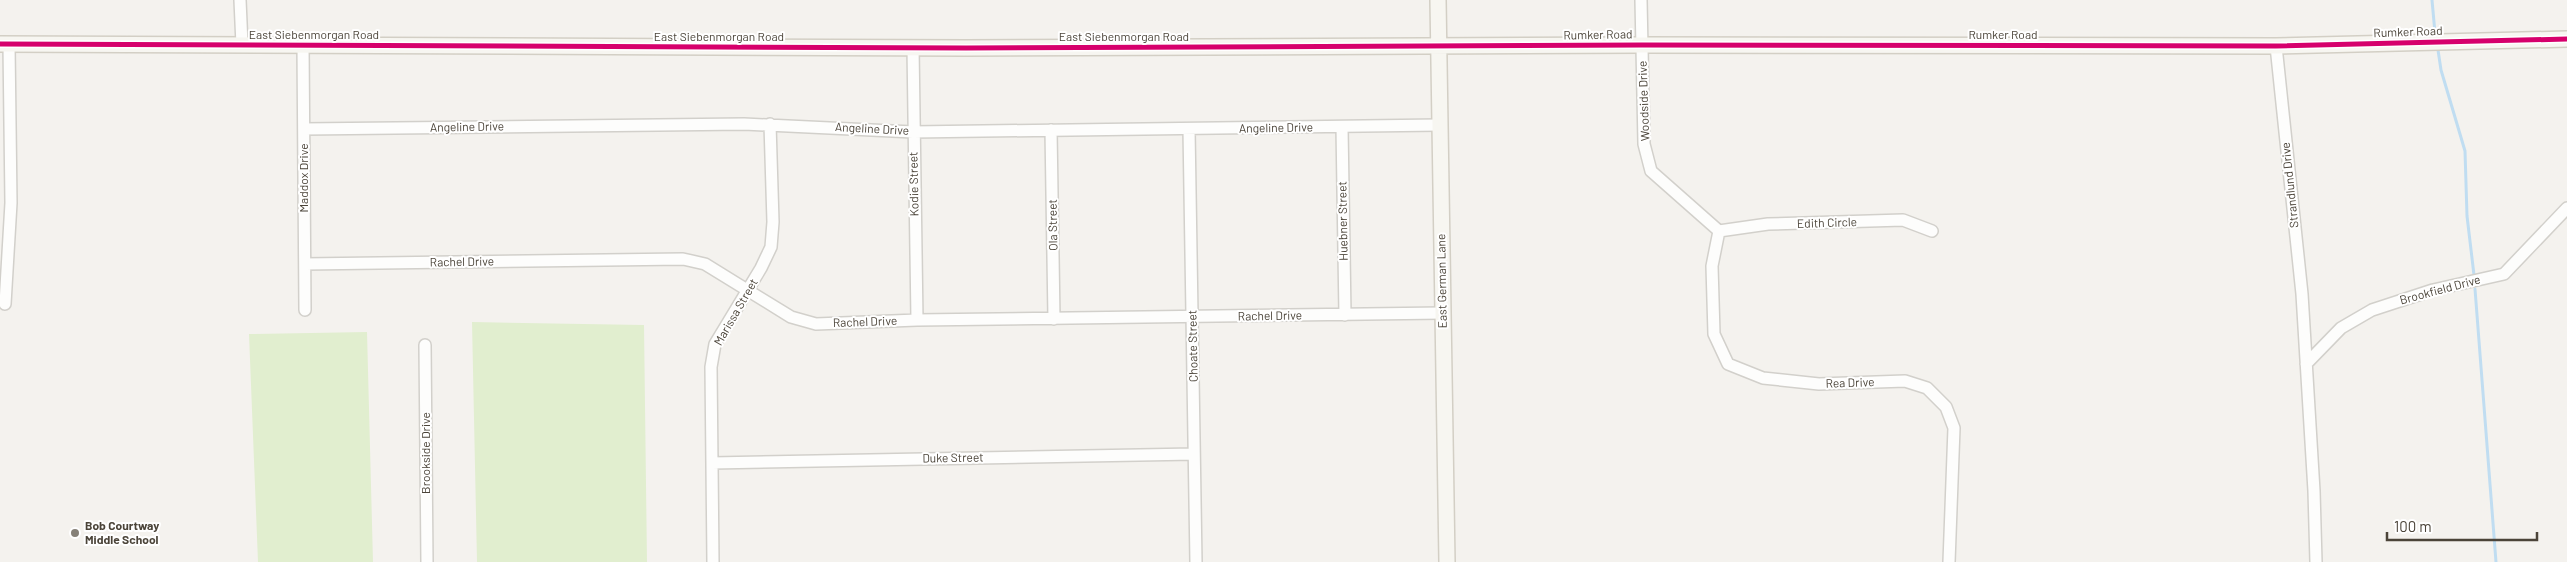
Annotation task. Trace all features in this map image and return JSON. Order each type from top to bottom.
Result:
[{"type":"street","points":[[240,0],[242,45]]},
{"type":"street","name":"East German Lane","points":[[1438,0],[1447,562]]},
{"type":"street","name":"Woodside Drive","points":[[1641,0],[1644,144],[1651,171],[1719,231]]},
{"type":"street","name":"Rumker Road","points":[[1439,48],[1642,45],[2276,46],[2567,38]]},
{"type":"street","points":[[4,44],[11,203],[4,304]]},
{"type":"street","name":"East Siebenmorgan Road","points":[[4,44],[1439,48]]},
{"type":"street","name":"Maddox Drive","points":[[303,45],[305,310]]},
{"type":"street","name":"Strandlund Drive","points":[[2276,46],[2302,294],[2306,364]]},
{"type":"street","name":"Kodie Street","points":[[913,47],[917,320]]},
{"type":"street","name":"Angeline Drive","points":[[304,129],[770,124],[913,132],[1439,125]]},
{"type":"street","name":"Marissa Street","points":[[713,562],[711,367],[715,344],[771,248],[773,222],[770,124]]},
{"type":"street","name":"Huebner Street","points":[[1342,127],[1345,315]]},
{"type":"street","name":"Choate Street","points":[[1189,129],[1196,562]]},
{"type":"street","name":"Ola Street","points":[[1052,130],[1054,318]]},
{"type":"street","name":"Brookfield Drive","points":[[2306,364],[2340,328],[2372,310],[2433,290],[2504,274],[2567,208]]},
{"type":"street","name":"Edith Circle","points":[[1719,231],[1768,224],[1903,220],[1932,231]]},
{"type":"street","name":"Rea Drive","points":[[1719,231],[1712,266],[1714,334],[1728,364],[1763,378],[1819,384],[1905,381],[1927,388],[1946,407],[1954,428],[1949,562]]},
{"type":"street","name":"Rachel Drive","points":[[305,264],[682,258],[705,264],[791,317],[816,324],[917,320],[1443,313]]},
{"type":"street","name":"Brookside Drive","points":[[426,345],[427,562]]},
{"type":"street","points":[[2306,364],[2314,491],[2316,562]]},
{"type":"street","name":"Duke Street","points":[[712,463],[1194,454]]},
{"type":"green space","points":[[472,322],[644,325],[647,562],[477,562]]},
{"type":"green space","points":[[367,332],[373,562],[258,562],[249,334]]},
{"type":"waterway","points":[[2432,0],[2435,33]]},
{"type":"waterway","points":[[2438,50],[2441,70],[2465,151],[2467,216],[2474,275]]},
{"type":"waterway","points":[[2475,289],[2496,562]]},
{"type":"cycle path","points":[[0,44],[966,48],[1642,45],[2276,46],[2567,39]]},
{"type":"place","name":"Bob Courtway Middle School","points":[[75,533]]}]
